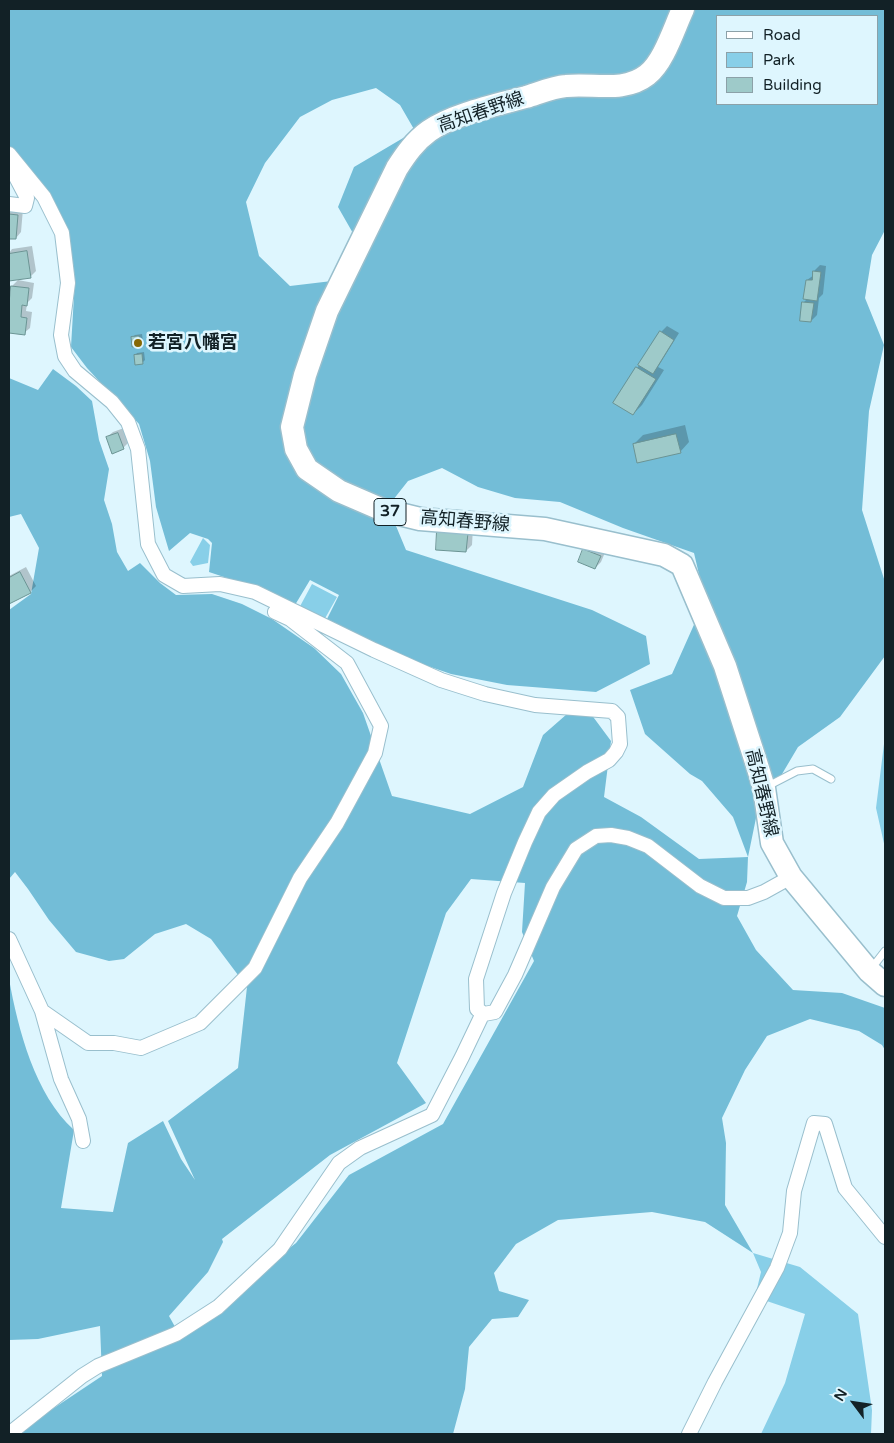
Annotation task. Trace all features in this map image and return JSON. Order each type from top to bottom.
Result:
[{"type":"main road","name":"高知春野線","points":[[683,9],[661,59],[648,74],[633,83],[616,86],[587,84],[564,86],[463,115],[430,130],[409,148],[397,168],[326,311],[305,375],[292,427],[296,449],[307,469],[339,491],[383,510],[420,519],[545,528],[664,555],[682,566],[725,666],[764,788],[772,843],[792,877],[877,978]]},
{"type":"street","points":[[9,154],[44,197],[62,233],[68,283],[61,335],[65,356],[75,371],[112,402],[128,422],[138,448],[148,544],[164,575],[184,586],[220,584],[255,592],[374,650],[441,680],[485,694],[535,704],[612,711],[618,717],[620,744],[616,752],[609,760],[587,772],[554,795],[539,812],[504,892],[476,979],[477,1009],[483,1013],[495,1012],[515,975],[553,887],[576,849],[596,836],[610,835],[628,838],[648,846],[700,886],[724,898],[748,898],[792,877]]},
{"type":"street","points":[[9,164],[27,198],[25,206],[9,204]]},
{"type":"street","points":[[42,1011],[88,1043],[114,1043],[142,1048],[200,1023],[255,968],[300,878],[337,823],[375,753],[381,726],[347,663],[290,619],[220,584]]},
{"type":"street","points":[[9,938],[42,1011],[62,1079],[79,1119],[84,1141]]},
{"type":"street","points":[[9,1434],[82,1376],[98,1366],[176,1334],[218,1306],[280,1249],[339,1163],[360,1148],[432,1115],[483,1013]]},
{"type":"street","points":[[689,1434],[777,1268],[790,1233],[794,1191],[814,1123],[825,1124],[845,1188],[885,1237]]},
{"type":"lane","points":[[764,788],[796,771],[813,769],[831,778]]},
{"type":"lane","points":[[877,978],[885,951]]},
{"type":"green space","points":[[203,538],[210,545],[208,563],[193,566],[190,562]]},
{"type":"green space","points":[[312,584],[337,597],[323,622],[298,610]]},
{"type":"green space","points":[[885,736],[885,848],[876,808]]},
{"type":"green space","points":[[753,1253],[800,1267],[858,1314],[872,1410],[871,1434],[761,1434],[785,1383],[805,1314],[755,1297],[761,1272]]},
{"type":"shaded area","points":[[9,9],[885,9],[885,230],[872,255],[865,298],[884,345],[869,411],[862,510],[885,582],[885,656],[840,717],[798,747],[756,818],[748,857],[733,817],[702,781],[690,774],[645,734],[630,690],[672,674],[705,600],[694,553],[623,528],[560,502],[515,498],[478,487],[442,468],[408,481],[393,500],[391,514],[406,550],[592,610],[646,636],[650,664],[596,692],[507,685],[451,674],[396,655],[325,623],[339,595],[310,580],[295,605],[257,588],[209,572],[212,543],[208,539],[190,533],[169,551],[156,507],[150,461],[139,424],[87,368],[71,347],[75,279],[69,232],[9,148]],"holes":[[[376,88],[400,105],[415,131],[354,167],[338,207],[362,249],[332,281],[290,286],[259,256],[246,202],[265,163],[300,117],[332,100]]]},
{"type":"shaded area","points":[[53,369],[92,401],[99,440],[109,469],[104,500],[112,524],[117,552],[128,571],[140,563],[160,583],[176,595],[212,594],[242,604],[272,619],[314,648],[341,674],[363,713],[392,796],[470,814],[523,787],[543,735],[567,714],[591,714],[611,741],[604,797],[641,817],[699,859],[748,857],[747,882],[737,916],[756,950],[793,990],[842,993],[885,1008],[885,1050],[882,1045],[859,1031],[810,1019],[767,1036],[745,1070],[722,1118],[726,1143],[725,1205],[753,1253],[705,1222],[652,1212],[558,1220],[516,1244],[494,1273],[499,1291],[529,1300],[518,1317],[492,1319],[469,1347],[465,1389],[453,1434],[19,1434],[27,1426],[102,1376],[100,1326],[38,1339],[9,1340],[9,979],[17,1019],[30,1060],[49,1099],[60,1116],[74,1130],[61,1208],[113,1212],[128,1143],[163,1121],[181,1159],[195,1180],[168,1121],[238,1068],[247,987],[211,939],[186,924],[155,934],[124,959],[109,961],[76,952],[49,920],[15,872],[9,879],[9,610],[31,594],[39,548],[21,514],[9,517],[9,378],[38,390]],"holes":[[[471,879],[525,883],[522,932],[534,961],[443,1124],[349,1175],[296,1243],[179,1334],[169,1316],[208,1272],[223,1242],[222,1239],[330,1155],[426,1103],[397,1063],[446,913]]]},
{"type":"building","points":[[9,214],[18,215],[16,239],[9,239]]},
{"type":"building","points":[[27,251],[31,278],[9,281],[9,254]]},
{"type":"building","points":[[813,271],[821,272],[817,301],[803,299],[806,280],[812,280]]},
{"type":"building","points":[[11,286],[29,288],[27,306],[22,305],[21,317],[27,318],[25,335],[9,333]]},
{"type":"building","points":[[802,302],[814,303],[811,322],[800,321]]},
{"type":"building","points":[[660,331],[674,340],[653,374],[638,365]]},
{"type":"building","points":[[139,336],[141,346],[132,347],[131,337]]},
{"type":"building","points":[[142,354],[143,364],[135,365],[134,355]]},
{"type":"building","points":[[636,367],[656,379],[633,415],[613,403]]},
{"type":"building","points":[[118,433],[124,449],[112,454],[106,437]]},
{"type":"building","points":[[676,434],[681,453],[637,463],[633,444]]},
{"type":"building","points":[[437,530],[468,533],[466,552],[436,550]]},
{"type":"building","points":[[583,549],[601,556],[595,569],[578,562]]},
{"type":"building","points":[[20,572],[31,593],[9,604],[9,578]]},
{"type":"place","name":"若宮八幡宮","points":[[138,343]]}]
